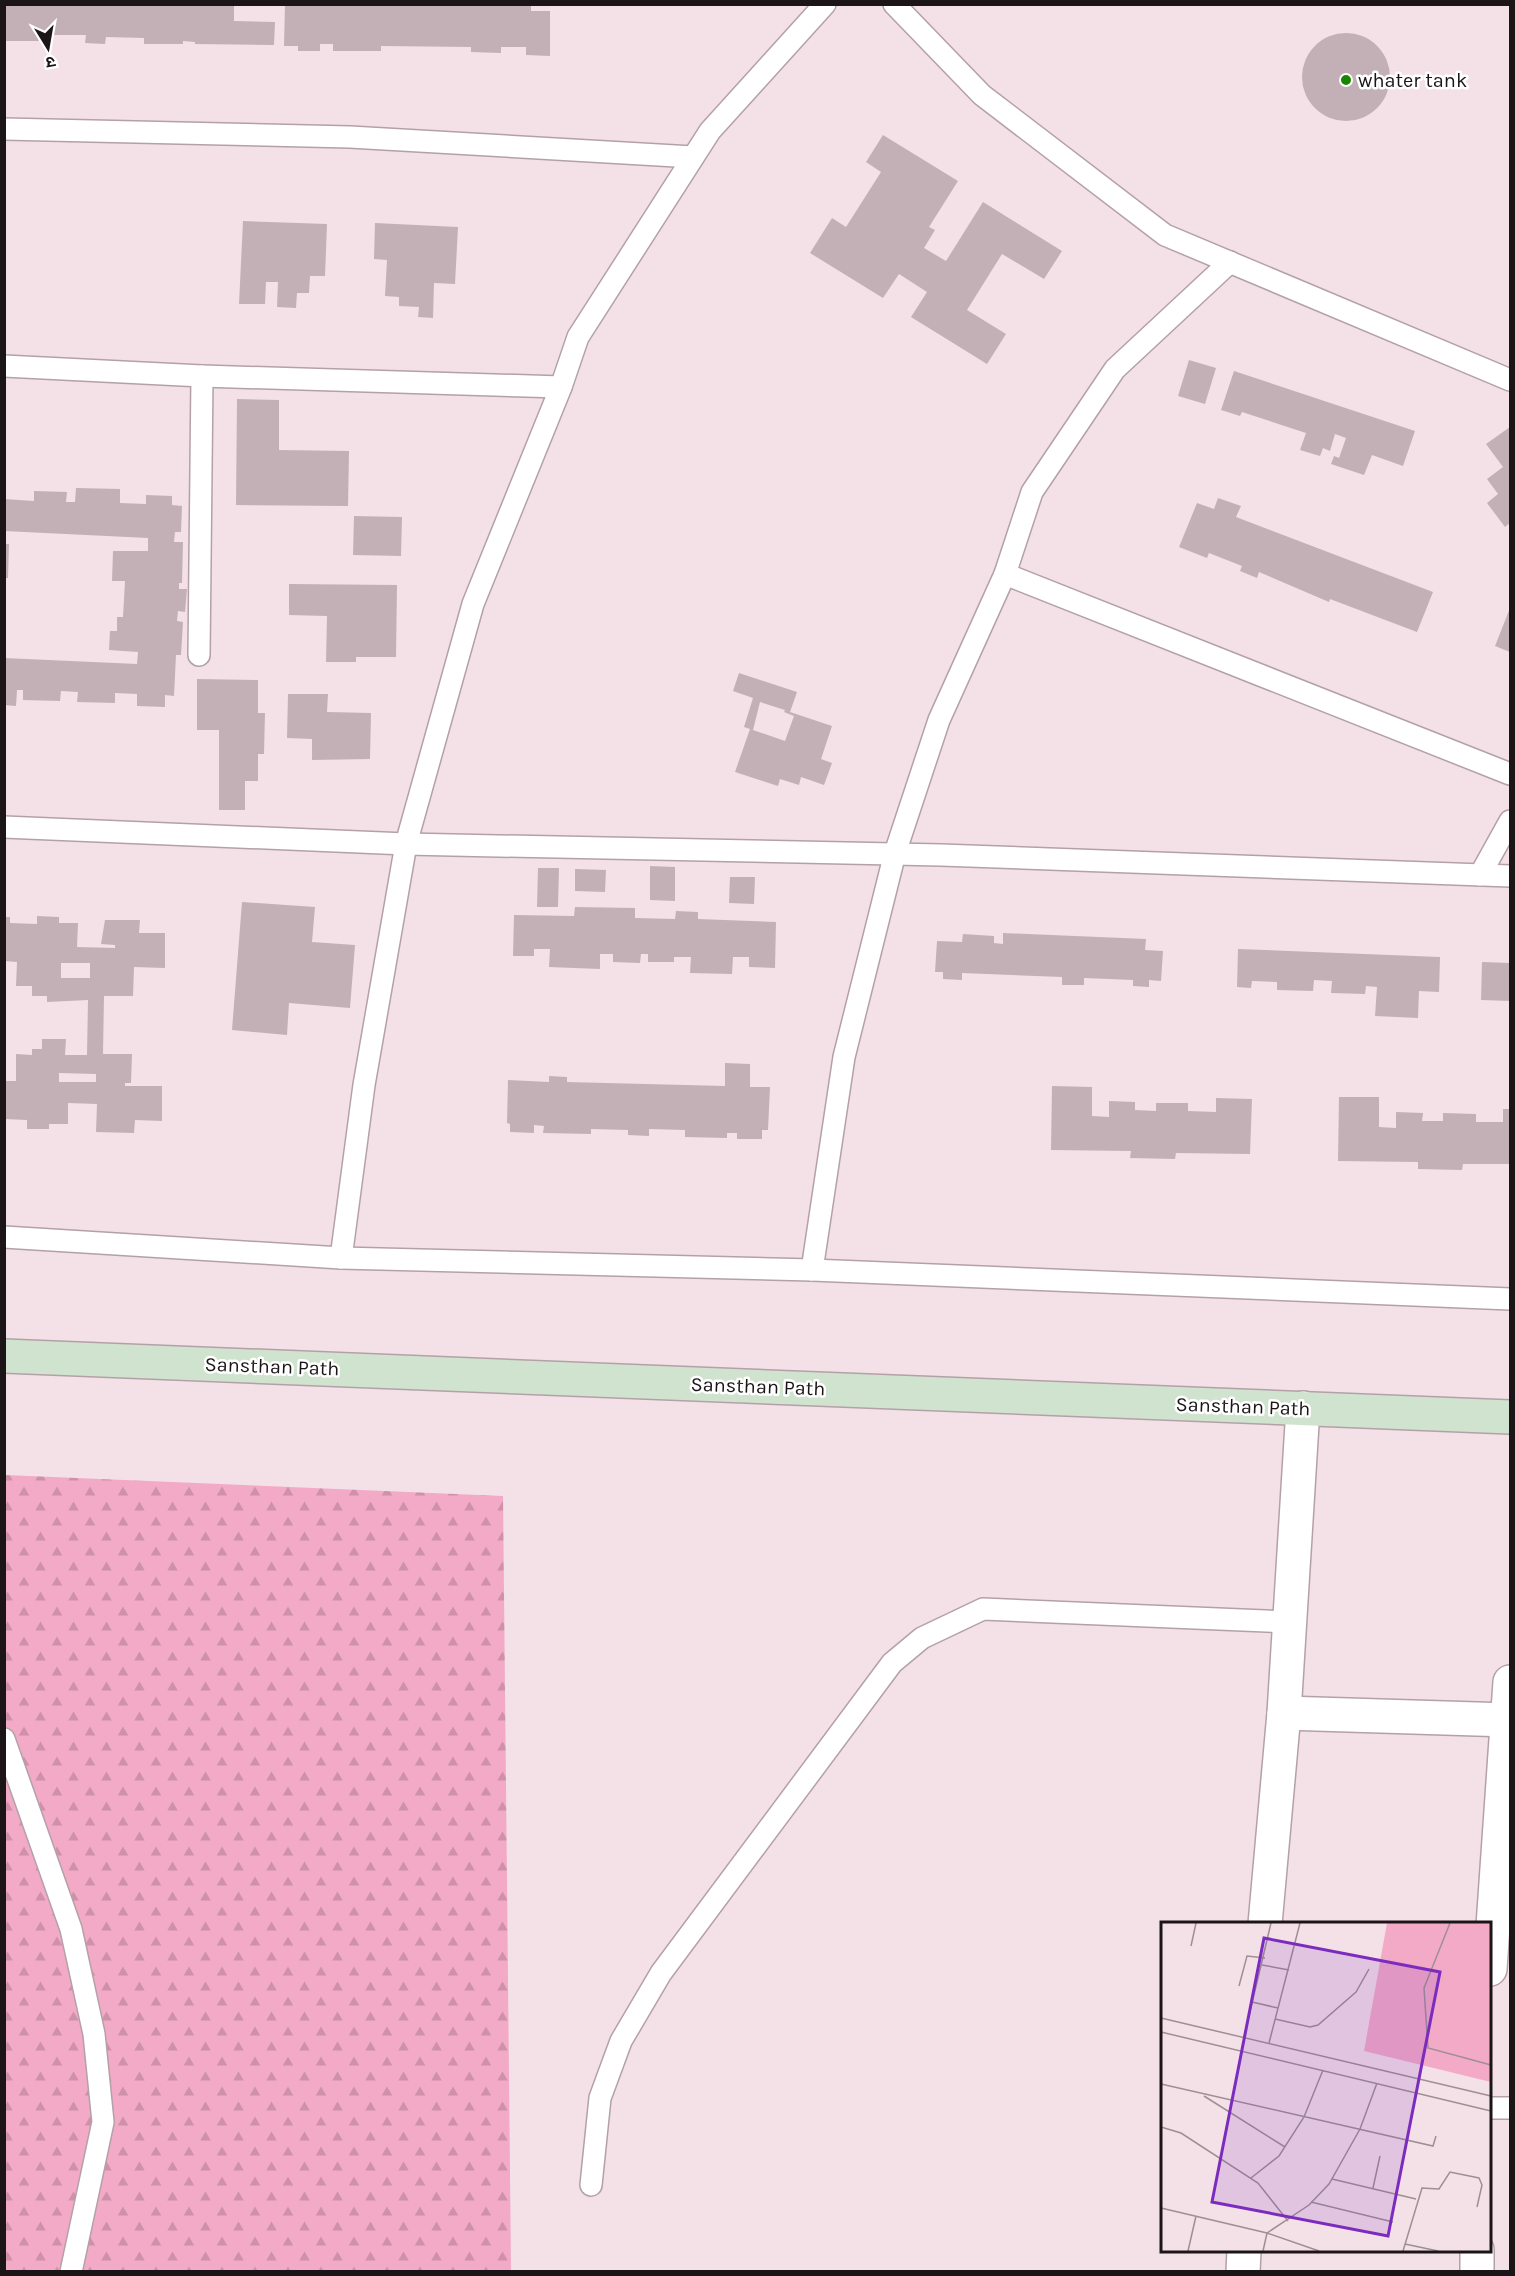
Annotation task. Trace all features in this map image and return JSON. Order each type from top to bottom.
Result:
[{"type":"street","name":"Sansthan Path","points":[[4,1356],[1510,1417]]},
{"type":"street","points":[[1265,1922],[1284,1713],[1303,1408]]},
{"type":"street","points":[[1491,1956],[1510,1682]]},
{"type":"street","points":[[1284,1713],[1509,1720]]},
{"type":"street","points":[[1243,2271],[1244,2252]]},
{"type":"street","points":[[1477,2252],[1477,2271]]},
{"type":"lane","points":[[341,1258],[364,1085],[406,844],[473,603],[561,387],[578,337],[710,131],[825,4]]},
{"type":"lane","points":[[894,4],[982,95],[1165,235],[1510,380]]},
{"type":"lane","points":[[4,129],[351,137],[693,157]]},
{"type":"lane","points":[[812,1270],[844,1057],[895,853],[939,720],[1005,574],[1032,492],[1115,369],[1230,262]]},
{"type":"lane","points":[[4,366],[202,376],[561,387]]},
{"type":"lane","points":[[199,655],[202,376]]},
{"type":"lane","points":[[1005,574],[1510,774]]},
{"type":"lane","points":[[1480,875],[1510,821]]},
{"type":"lane","points":[[4,827],[406,844],[895,853],[1510,876]]},
{"type":"lane","points":[[4,1237],[341,1258],[812,1270],[1510,1299]]},
{"type":"lane","points":[[591,2185],[600,2098],[621,2041],[660,1973],[892,1663],[922,1638],[983,1609],[1288,1622]]},
{"type":"lane","points":[[4,1739],[71,1929],[94,2034],[103,2122],[71,2271]]},
{"type":"lane","points":[[1491,2108],[1510,2108]]},
{"type":"green space","points":[[5,1475],[503,1496],[511,2271],[5,2272]]},
{"type":"building","points":[[4,4],[234,4],[234,21],[275,22],[274,45],[195,44],[195,42],[183,41],[183,44],[144,44],[144,38],[106,37],[105,44],[85,43],[86,35],[47,35],[47,41],[4,41]]},
{"type":"building","points":[[285,4],[531,4],[531,11],[550,11],[550,56],[526,55],[526,47],[501,47],[501,53],[471,52],[471,47],[381,46],[381,51],[333,51],[333,44],[320,44],[320,51],[298,51],[298,46],[284,46]]},
{"type":"building","name":"whater tank","points":[[1346,33],[1363,37],[1377,46],[1386,60],[1390,77],[1386,94],[1377,108],[1363,117],[1346,121],[1329,117],[1315,108],[1306,94],[1302,77],[1306,60],[1315,46],[1329,37]]},
{"type":"building","points":[[883,135],[958,181],[929,227],[935,230],[924,248],[946,261],[983,202],[1062,251],[1044,279],[1002,254],[967,310],[1006,334],[987,364],[911,317],[927,292],[899,274],[883,298],[810,253],[832,218],[846,227],[881,172],[866,162]]},
{"type":"building","points":[[243,221],[327,224],[325,276],[310,276],[309,293],[297,293],[296,308],[277,307],[278,282],[266,282],[265,304],[239,304]]},
{"type":"building","points":[[375,223],[458,227],[455,284],[434,283],[433,318],[418,317],[419,307],[399,306],[399,297],[385,296],[387,260],[374,259]]},
{"type":"building","points":[[1189,360],[1216,368],[1205,404],[1178,396]]},
{"type":"building","points":[[1234,371],[1415,431],[1403,466],[1372,455],[1364,475],[1331,464],[1334,456],[1339,458],[1346,438],[1335,434],[1330,451],[1323,448],[1320,456],[1300,450],[1306,433],[1242,412],[1240,416],[1221,410]]},
{"type":"building","points":[[237,399],[279,400],[279,450],[349,451],[348,506],[236,505]]},
{"type":"building","points":[[1510,427],[1510,523],[1505,527],[1487,503],[1498,494],[1487,479],[1503,467],[1486,444]]},
{"type":"building","points":[[76,488],[120,489],[120,503],[146,504],[146,495],[172,496],[172,505],[182,506],[181,532],[175,532],[174,542],[183,542],[182,583],[179,583],[179,589],[187,589],[185,612],[178,611],[177,621],[183,622],[181,655],[176,655],[174,696],[165,695],[165,707],[137,706],[137,694],[115,693],[115,703],[77,702],[78,692],[61,691],[60,701],[23,700],[23,690],[17,690],[16,706],[4,705],[4,658],[137,664],[138,652],[109,650],[110,631],[117,631],[117,617],[123,617],[125,581],[112,581],[113,551],[148,551],[148,538],[4,531],[4,499],[34,501],[34,491],[67,492],[66,502],[75,502]]},
{"type":"building","points":[[1218,498],[1241,506],[1236,517],[1433,592],[1417,632],[1330,599],[1329,602],[1259,572],[1257,578],[1240,571],[1242,566],[1209,553],[1207,558],[1179,547],[1197,503],[1214,509]]},
{"type":"building","points":[[354,516],[402,517],[401,556],[353,555]]},
{"type":"building","points":[[4,544],[9,544],[8,578],[4,578]]},
{"type":"building","points":[[289,584],[397,585],[396,657],[356,657],[356,662],[326,662],[327,616],[289,615]]},
{"type":"building","points":[[1510,608],[1510,652],[1495,646]]},
{"type":"building","points":[[739,673],[797,692],[790,712],[832,726],[821,759],[832,763],[824,785],[801,777],[799,785],[780,779],[778,786],[735,772],[750,729],[744,727],[753,698],[733,691]],"holes":[[[760,702],[785,710],[784,712],[794,716],[785,741],[753,730]]]},
{"type":"building","points":[[197,679],[258,680],[258,713],[265,713],[264,754],[258,754],[258,781],[245,781],[245,810],[219,810],[219,730],[197,730]]},
{"type":"building","points":[[288,694],[328,694],[327,712],[371,713],[370,759],[312,760],[312,739],[287,738]]},
{"type":"building","points":[[650,866],[675,867],[675,901],[650,900]]},
{"type":"building","points":[[538,868],[559,868],[558,907],[537,907]]},
{"type":"building","points":[[575,869],[606,870],[605,892],[575,891]]},
{"type":"building","points":[[730,877],[755,877],[754,904],[729,903]]},
{"type":"building","points":[[242,902],[315,907],[312,942],[355,945],[350,1008],[289,1003],[287,1035],[232,1030]]},
{"type":"building","points":[[575,907],[635,908],[635,918],[675,919],[676,911],[698,912],[698,919],[776,922],[775,968],[749,967],[749,957],[733,957],[732,974],[690,973],[691,957],[674,957],[674,962],[648,962],[648,954],[641,954],[640,963],[613,962],[613,954],[600,954],[600,969],[549,967],[550,949],[534,949],[534,956],[513,956],[514,915],[574,916]]},
{"type":"building","points":[[37,916],[59,917],[59,923],[78,923],[77,947],[115,948],[115,945],[101,944],[105,920],[140,920],[139,933],[165,933],[165,968],[134,967],[133,996],[104,996],[103,1054],[132,1054],[131,1083],[125,1083],[125,1086],[162,1086],[162,1121],[135,1120],[134,1133],[96,1132],[97,1104],[68,1103],[68,1124],[49,1124],[49,1129],[27,1129],[27,1120],[4,1119],[4,1081],[16,1081],[16,1054],[32,1055],[32,1049],[42,1049],[42,1039],[66,1039],[65,1055],[87,1055],[88,1000],[47,1002],[47,996],[32,996],[32,986],[16,986],[17,962],[4,961],[4,917],[10,917],[10,923],[37,924]],"holes":[[[61,963],[90,963],[90,978],[61,978]],[[59,1073],[96,1074],[96,1082],[59,1082]]]},
{"type":"building","points":[[1003,933],[1146,939],[1145,950],[1163,951],[1161,981],[1149,980],[1149,987],[1133,986],[1133,980],[1084,978],[1084,985],[1062,985],[1062,977],[962,973],[962,980],[943,979],[943,972],[935,972],[937,941],[962,942],[963,934],[994,936],[994,943],[1003,944]]},
{"type":"building","points":[[1238,949],[1440,957],[1439,992],[1419,991],[1418,1018],[1375,1016],[1377,987],[1366,986],[1365,994],[1331,993],[1332,981],[1314,980],[1313,991],[1277,990],[1277,982],[1252,981],[1251,988],[1237,987]]},
{"type":"building","points":[[1482,962],[1510,963],[1510,1001],[1481,1000]]},
{"type":"building","points":[[725,1063],[750,1064],[750,1087],[770,1087],[768,1130],[762,1130],[762,1139],[737,1139],[737,1133],[727,1133],[727,1138],[685,1137],[685,1130],[649,1129],[649,1136],[628,1135],[628,1130],[591,1129],[591,1134],[543,1133],[544,1126],[534,1125],[534,1133],[510,1132],[510,1124],[507,1123],[508,1080],[549,1082],[549,1076],[567,1077],[567,1082],[725,1086]]},
{"type":"building","points":[[1052,1086],[1092,1087],[1092,1116],[1109,1117],[1109,1101],[1135,1102],[1135,1110],[1156,1111],[1156,1103],[1188,1103],[1188,1111],[1216,1112],[1216,1098],[1252,1099],[1250,1154],[1176,1153],[1175,1159],[1130,1158],[1131,1151],[1051,1150]]},
{"type":"building","points":[[1339,1097],[1379,1097],[1379,1127],[1396,1128],[1396,1112],[1423,1113],[1422,1121],[1443,1121],[1443,1113],[1476,1114],[1476,1122],[1503,1122],[1503,1109],[1510,1109],[1510,1164],[1463,1164],[1462,1170],[1418,1169],[1418,1162],[1338,1161]]},
{"type":"place","name":"whater tank","points":[[1346,80]]}]
